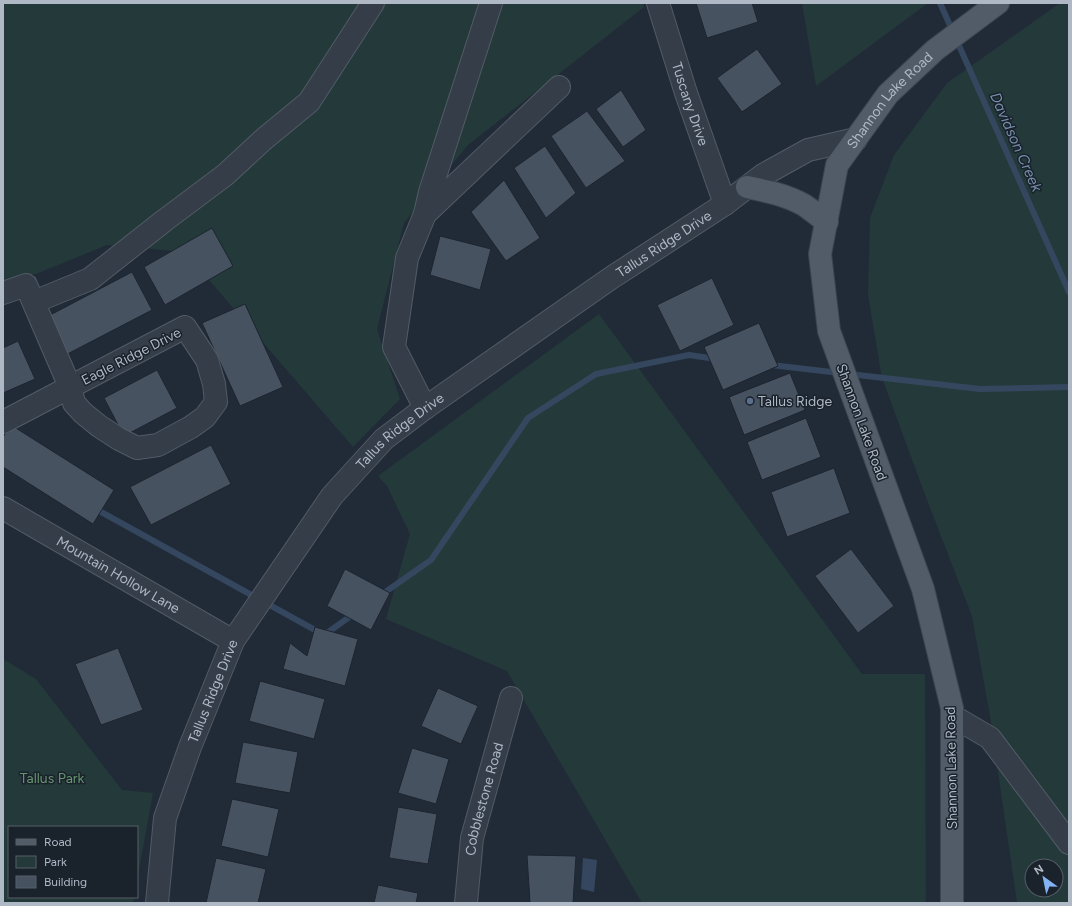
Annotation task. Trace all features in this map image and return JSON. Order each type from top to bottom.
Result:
[{"type":"main road","name":"Shannon Lake Road","points":[[952,903],[952,708],[923,589],[829,331],[820,254],[837,165],[888,94],[934,50],[998,3]]},
{"type":"main road","points":[[747,187],[775,192],[804,205],[826,222]]},
{"type":"street","points":[[34,302],[90,279],[225,175],[264,139],[309,102],[373,3]]},
{"type":"street","points":[[425,408],[394,347],[407,258],[425,214],[437,170],[490,3]]},
{"type":"street","name":"Tuscany Drive","points":[[658,3],[686,93],[725,204]]},
{"type":"street","points":[[425,214],[559,87]]},
{"type":"street","name":"Tallus Ridge Drive","points":[[157,903],[165,818],[190,747],[233,641],[332,496],[384,439],[425,408],[611,278],[725,204],[764,175],[808,150],[856,139]]},
{"type":"street","name":"Eagle Ridge Drive","points":[[3,293],[26,285],[70,387],[74,403],[83,413],[119,440],[137,448],[158,444],[191,427],[205,417],[216,402],[214,384],[207,360],[185,327],[70,387],[3,422]]},
{"type":"street","name":"Mountain Hollow Lane","points":[[3,508],[233,641]]},
{"type":"street","name":"Cobblestone Road","points":[[466,903],[472,838],[512,698]]},
{"type":"street","points":[[952,718],[961,721],[990,738],[1069,844]]},
{"type":"green space","points":[[3,3],[643,3],[644,7],[468,145],[404,223],[377,329],[400,399],[353,447],[185,252],[107,245],[36,274],[3,279]]},
{"type":"green space","points":[[802,3],[928,3],[816,86]]},
{"type":"green space","points":[[1060,3],[1069,3],[1069,903],[1017,903],[990,716],[972,616],[882,378],[868,295],[870,218],[894,155],[947,83]]},
{"type":"green space","points":[[599,314],[862,674],[925,674],[926,903],[642,903],[507,671],[386,619],[410,534],[387,486],[378,476]]},
{"type":"green space","name":"Tallus Park","points":[[3,659],[36,679],[122,790],[153,793],[138,876],[138,826],[8,826],[8,898],[134,898],[133,903],[3,903]]},
{"type":"water","points":[[583,858],[597,860],[594,892],[581,889]]},
{"type":"building","points":[[696,3],[752,3],[758,22],[707,38]]},
{"type":"building","points":[[757,49],[782,84],[742,112],[717,78]]},
{"type":"building","points":[[621,90],[646,130],[623,147],[596,109]]},
{"type":"building","points":[[587,111],[625,161],[586,188],[551,136]]},
{"type":"building","points":[[545,146],[576,193],[546,218],[514,168]]},
{"type":"building","points":[[504,180],[540,238],[506,261],[471,212]]},
{"type":"building","points":[[212,228],[233,266],[165,305],[144,267]]},
{"type":"building","points":[[440,236],[491,249],[480,290],[430,275]]},
{"type":"building","points":[[132,272],[152,310],[54,361],[35,323]]},
{"type":"building","points":[[712,278],[734,325],[680,351],[657,305]]},
{"type":"building","points":[[245,304],[283,387],[240,406],[202,323]]},
{"type":"building","points":[[759,323],[778,366],[723,390],[704,347]]},
{"type":"building","points":[[18,341],[35,379],[3,393],[3,348]]},
{"type":"building","points":[[157,370],[177,408],[124,436],[104,398]]},
{"type":"building","points":[[790,373],[805,410],[744,435],[729,397]]},
{"type":"building","points":[[806,418],[821,457],[762,480],[747,442]]},
{"type":"building","points":[[11,425],[114,490],[93,524],[3,467],[3,437]]},
{"type":"building","points":[[211,445],[231,484],[151,525],[130,487]]},
{"type":"building","points":[[834,468],[850,513],[787,537],[771,492]]},
{"type":"building","points":[[851,549],[894,606],[858,633],[815,576]]},
{"type":"building","points":[[345,569],[390,593],[371,630],[327,606]]},
{"type":"building","points":[[315,627],[358,639],[345,686],[283,669],[290,643],[307,656]]},
{"type":"building","points":[[118,648],[143,710],[101,725],[75,664]]},
{"type":"building","points":[[260,681],[325,699],[314,739],[249,721]]},
{"type":"building","points":[[438,688],[478,706],[461,744],[421,726]]},
{"type":"building","points":[[243,742],[298,752],[290,793],[235,783]]},
{"type":"building","points":[[412,748],[449,759],[436,804],[398,793]]},
{"type":"building","points":[[232,799],[279,809],[268,857],[221,846]]},
{"type":"building","points":[[398,807],[437,814],[428,864],[389,858]]},
{"type":"building","points":[[527,855],[576,856],[573,903],[530,903]]},
{"type":"building","points":[[216,858],[266,869],[258,903],[206,903]]},
{"type":"building","points":[[378,885],[418,893],[416,903],[374,903]]},
{"type":"waterway","name":"Davidson Creek","points":[[940,3],[1069,292]]},
{"type":"waterway","points":[[381,595],[431,560],[528,418],[596,374],[689,355],[716,359]]},
{"type":"waterway","points":[[771,365],[840,373]]},
{"type":"waterway","points":[[849,374],[980,389],[1069,387]]},
{"type":"waterway","points":[[94,508],[324,635],[355,613]]},
{"type":"place","name":"Tallus Ridge","points":[[750,401]]}]
